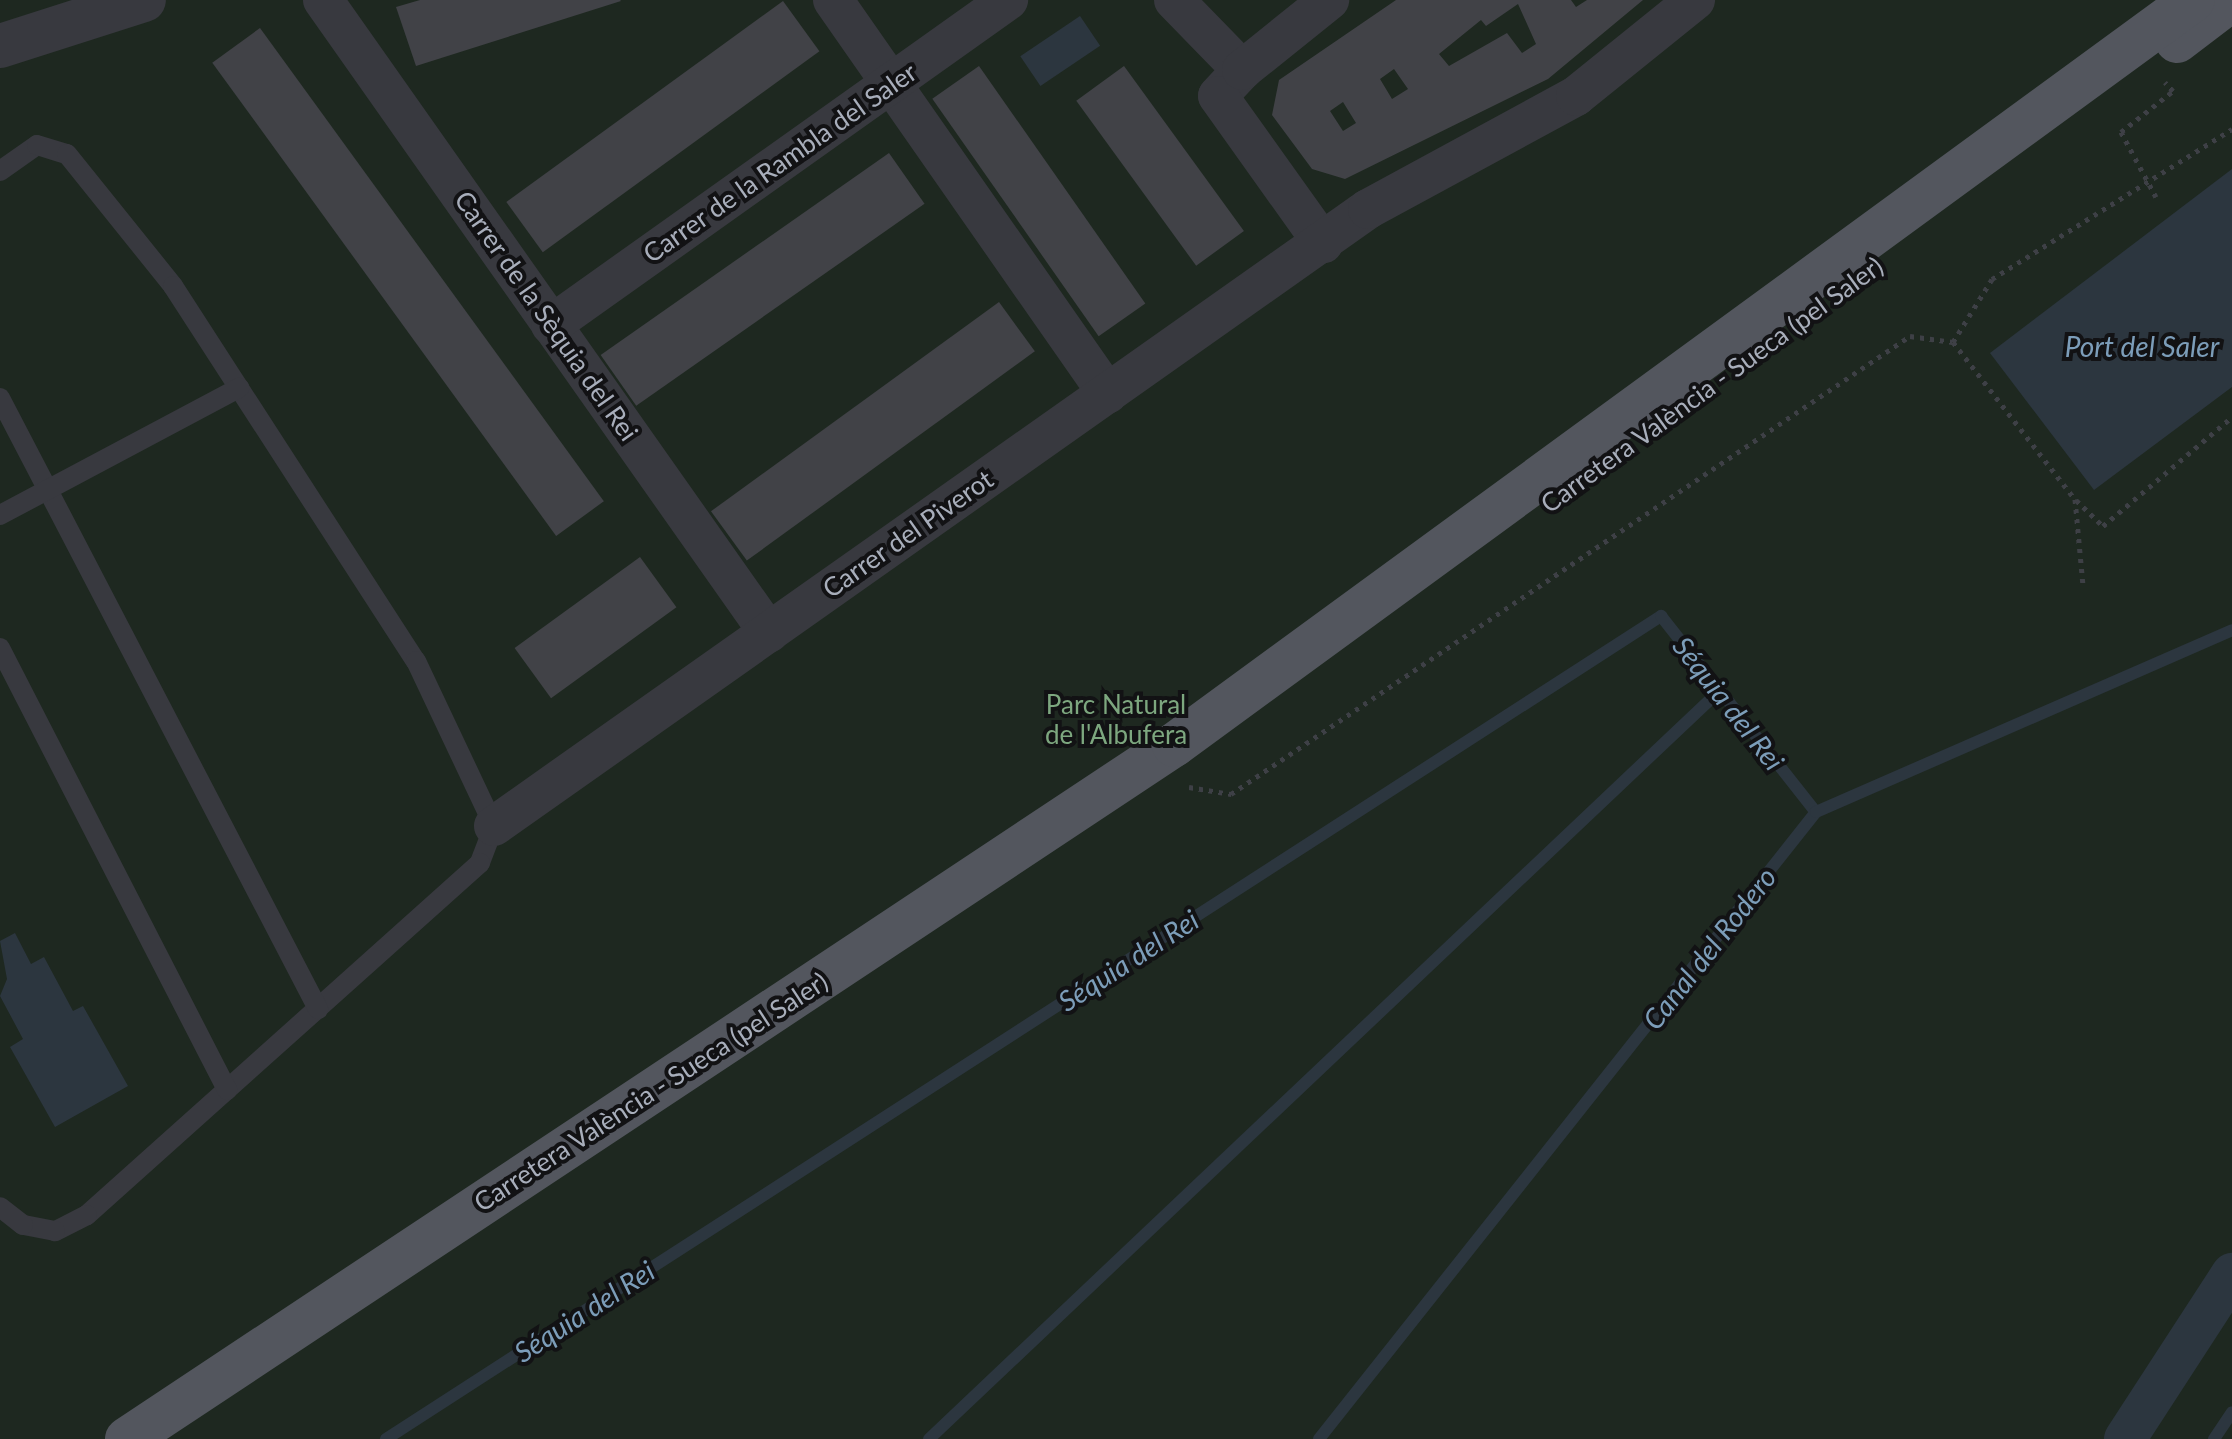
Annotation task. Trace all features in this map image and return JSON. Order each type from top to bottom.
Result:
[{"type":"main road","name":"Carretera València - Sueca (pel Saler)","points":[[127,1439],[1174,745],[2193,0]]},
{"type":"main road","name":"Carretera València - Sueca (pel Saler)","points":[[1174,745],[1405,607],[2231,0]]},
{"type":"street","points":[[0,46],[144,0]]},
{"type":"street","name":"Carrer de la Sèquia del Rei","points":[[323,0],[769,633]]},
{"type":"street","points":[[833,0],[1108,394]]},
{"type":"street","name":"Carrer de la Rambla del Saler","points":[[551,325],[1008,0]]},
{"type":"street","points":[[1174,0],[1242,70]]},
{"type":"street","points":[[1323,243],[1218,96],[1242,70],[1329,0]]},
{"type":"street","name":"Carrer del Piverot","points":[[494,826],[1368,209],[1576,96],[1695,0]]},
{"type":"lane","points":[[0,171],[37,145],[67,154],[173,286],[416,661],[494,826],[480,863],[227,1090],[76,1220],[55,1231],[23,1225],[0,1207]]},
{"type":"lane","points":[[0,515],[239,388]]},
{"type":"lane","points":[[0,398],[318,1009]]},
{"type":"lane","points":[[0,648],[227,1090]]},
{"type":"path","points":[[2156,197],[2152,179],[2121,132],[2173,91],[2165,82]]},
{"type":"path","points":[[1953,342],[1992,279],[2232,129]]},
{"type":"path","points":[[1128,776],[1231,794],[1910,336],[1953,342],[2075,499],[2103,526],[2232,417]]},
{"type":"path","points":[[2075,499],[2083,586]]},
{"type":"green space","name":"Parc Natural de l'Albufera","points":[[0,0],[2232,0],[2232,1439],[0,1439]]},
{"type":"water","points":[[1080,16],[1100,46],[1040,86],[1020,56]]},
{"type":"water","name":"Port del Saler","points":[[2232,169],[2232,387],[2094,490],[1990,353]]},
{"type":"water","points":[[15,933],[31,964],[44,957],[73,1011],[83,1006],[128,1086],[55,1127],[10,1047],[23,1039],[0,996],[7,979],[0,941]]},
{"type":"building","points":[[420,0],[621,1],[416,66],[396,7]]},
{"type":"building","points":[[1396,0],[1571,0],[1576,7],[1587,0],[1643,0],[1548,79],[1345,179],[1312,169],[1272,115],[1279,80]],"holes":[[[1518,4],[1536,44],[1522,53],[1507,33],[1449,66],[1439,54],[1481,20],[1486,26]],[[1394,69],[1408,89],[1392,99],[1380,79]],[[1343,102],[1356,123],[1343,131],[1330,111]]]},
{"type":"building","points":[[783,1],[819,51],[543,252],[506,202]]},
{"type":"building","points":[[260,28],[604,501],[556,536],[212,63]]},
{"type":"building","points":[[979,66],[1145,304],[1099,336],[932,99]]},
{"type":"building","points":[[1124,66],[1244,231],[1196,266],[1076,101]]},
{"type":"building","points":[[889,153],[925,204],[636,406],[601,355]]},
{"type":"building","points":[[999,302],[1035,351],[747,561],[711,511]]},
{"type":"building","points":[[640,557],[676,607],[551,698],[515,648]]},
{"type":"waterway","name":"Séquia del Rei","points":[[386,1439],[1661,616],[1816,812]]},
{"type":"waterway","name":"Canal del Rodero","points":[[1319,1439],[1816,812],[2232,630]]},
{"type":"waterway","points":[[929,1439],[1716,694]]},
{"type":"waterway","points":[[2125,1439],[2232,1274]]},
{"type":"waterway","points":[[2214,1439],[2232,1412]]}]
